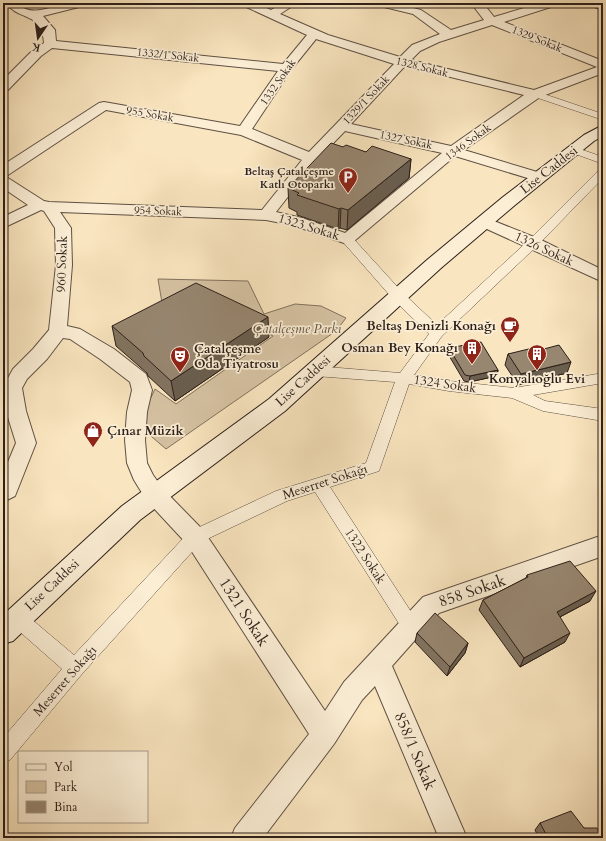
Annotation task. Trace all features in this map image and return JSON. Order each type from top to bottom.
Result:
[{"type":"main road","name":"Lise Caddesi","points":[[10,625],[131,513],[277,406],[398,296],[484,222],[589,138],[603,130]]},
{"type":"street","points":[[36,15],[83,3]]},
{"type":"street","name":"1328 Sokak","points":[[246,3],[314,34],[402,62],[535,94],[603,116]]},
{"type":"street","points":[[272,14],[291,3]]},
{"type":"street","points":[[380,3],[417,12],[448,34]]},
{"type":"street","points":[[477,3],[491,21]]},
{"type":"street","name":"1329/1 Sokak","points":[[266,215],[311,158],[416,48],[448,34],[553,3]]},
{"type":"street","points":[[593,3],[603,7]]},
{"type":"street","points":[[3,16],[15,6],[36,15],[49,30],[50,44],[37,53],[3,87]]},
{"type":"street","name":"1329 Sokak","points":[[491,21],[603,66]]},
{"type":"street","name":"1332 Sokak","points":[[244,131],[286,68],[314,34]]},
{"type":"street","name":"1332/1 Sokak","points":[[50,44],[180,56],[286,68]]},
{"type":"street","name":"1346 Sokak","points":[[347,239],[453,151],[535,94],[603,69]]},
{"type":"street","name":"955 Sokak","points":[[3,172],[104,106],[244,131],[311,158]]},
{"type":"street","name":"1327 Sokak","points":[[341,126],[453,151],[539,177]]},
{"type":"street","points":[[574,150],[603,160]]},
{"type":"street","name":"Meserret Sokağı","points":[[3,753],[75,668],[195,537],[282,496],[373,467],[380,443],[404,378],[437,332],[533,243],[603,172]]},
{"type":"street","name":"960 Sokak","points":[[3,182],[44,206],[63,228],[64,265],[58,330]]},
{"type":"street","points":[[3,223],[44,206]]},
{"type":"street","name":"954 Sokak","points":[[44,206],[266,215]]},
{"type":"street","name":"1323 Sokak","points":[[266,215],[296,221],[347,239],[398,296],[437,332]]},
{"type":"street","name":"1326 Sokak","points":[[484,222],[533,243],[603,277]]},
{"type":"street","points":[[3,493],[8,490],[26,443],[16,411],[12,388],[20,374],[40,354],[58,330]]},
{"type":"street","name":"1321 Sokak","points":[[58,330],[74,333],[107,354],[139,379],[142,390],[137,412],[135,440],[137,463],[145,480],[155,495],[195,537],[325,734]]},
{"type":"street","name":"1324 Sokak","points":[[315,371],[404,378],[449,386],[514,393],[543,406],[603,415]]},
{"type":"street","points":[[514,393],[603,378]]},
{"type":"street","name":"1322 Sokak","points":[[319,484],[412,627]]},
{"type":"street","name":"858 Sokak","points":[[245,838],[325,734],[354,691],[432,605],[603,545]]},
{"type":"street","points":[[10,625],[75,668]]},
{"type":"street","name":"858/1 Sokak","points":[[378,664],[453,838]]},
{"type":"green space","name":"Çatalçeşme Parkı","points":[[158,279],[248,281],[264,314],[295,304],[321,306],[346,318],[336,331],[166,449],[138,425],[155,389],[176,404],[273,336],[199,301],[163,309]]},
{"type":"building","points":[[331,143],[343,147],[346,145],[366,152],[372,146],[411,159],[348,210],[341,208],[339,209],[297,195],[299,193],[288,188]]},
{"type":"building","name":"Çatalçeşme Oda Tiyatrosu","points":[[196,283],[268,317],[171,381],[144,356],[143,353],[112,326]]},
{"type":"building","name":"Osman Bey Konağı","points":[[481,342],[498,370],[470,376],[465,375],[449,348]]},
{"type":"building","points":[[559,345],[571,362],[521,374],[508,354],[537,347],[540,350]]},
{"type":"building","points":[[570,561],[596,591],[557,612],[570,633],[524,658],[483,600],[528,577],[527,575]]},
{"type":"building","points":[[435,613],[468,643],[450,667],[417,633]]},
{"type":"building","points":[[571,811],[584,828],[597,828],[602,838],[548,838],[540,823]]},
{"type":"place","name":"Beltaş Çatalçeşme Katlı Otoparkı","points":[[348,194]]},
{"type":"place","name":"Beltaş Denizli Konağı","points":[[510,343]]},
{"type":"place","name":"Osman Bey Konağı","points":[[472,365]]},
{"type":"place","name":"Konyalıoğlu Evi","points":[[537,371]]},
{"type":"place","name":"Çatalçeşme Oda Tiyatrosu","points":[[180,373]]},
{"type":"place","name":"Çınar Müzik","points":[[93,448]]}]
